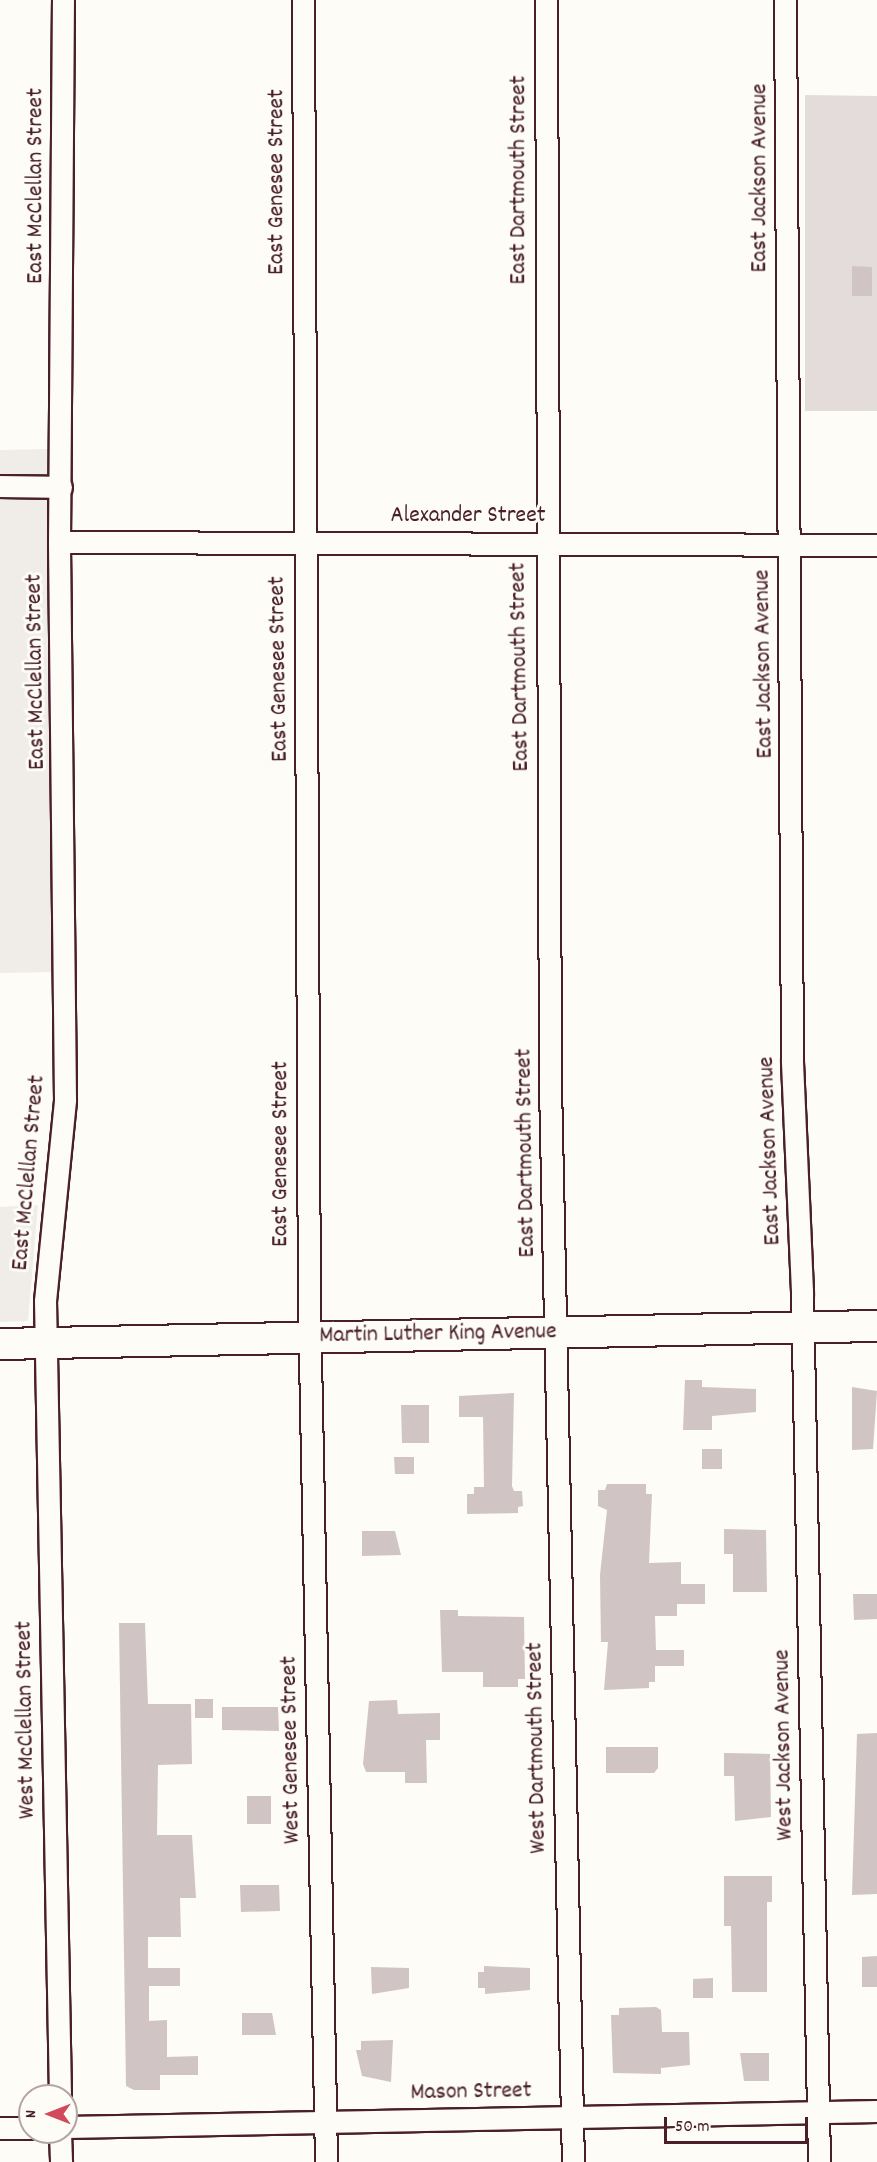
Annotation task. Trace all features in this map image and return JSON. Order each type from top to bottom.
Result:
[{"type":"street","name":"East McClellan Street","points":[[45,1343],[47,1247],[65,1099],[59,542],[63,0]]},
{"type":"street","name":"East Genesee Street","points":[[303,0],[309,1336]]},
{"type":"street","name":"East Dartmouth Street","points":[[546,0],[545,543],[556,1333]]},
{"type":"street","name":"East Jackson Avenue","points":[[785,0],[792,1062],[802,1328]]},
{"type":"street","points":[[0,486],[61,487]]},
{"type":"street","name":"Alexander Street","points":[[59,542],[877,544]]},
{"type":"street","name":"Martin Luther King Avenue","points":[[0,1344],[877,1326]]},
{"type":"street","name":"West Jackson Avenue","points":[[802,1328],[819,2162]]},
{"type":"street","name":"West Dartmouth Street","points":[[556,1333],[573,2162]]},
{"type":"street","name":"West Genesee Street","points":[[309,1336],[326,2162]]},
{"type":"street","name":"West McClellan Street","points":[[45,1343],[60,2084]]},
{"type":"street","name":"Mason Street","points":[[78,2127],[877,2111]]},
{"type":"street","points":[[0,2128],[18,2128]]},
{"type":"street","points":[[60,2144],[61,2162]]},
{"type":"shaded area","points":[[805,95],[877,96],[877,411],[805,411]]},
{"type":"shaded area","points":[[50,449],[56,972],[0,973],[0,450]]},
{"type":"shaded area","points":[[38,1205],[28,1321],[0,1322],[0,1207]]},
{"type":"building","points":[[852,266],[872,267],[872,296],[852,296]]},
{"type":"building","points":[[685,1380],[702,1380],[702,1387],[756,1389],[756,1412],[712,1416],[712,1430],[683,1430]]},
{"type":"building","points":[[852,1387],[877,1391],[873,1449],[852,1450]]},
{"type":"building","points":[[514,1393],[512,1486],[514,1491],[522,1491],[523,1506],[518,1507],[518,1513],[467,1514],[467,1494],[474,1494],[474,1487],[484,1487],[483,1417],[459,1417],[459,1396]]},
{"type":"building","points":[[401,1405],[429,1405],[429,1443],[402,1443]]},
{"type":"building","points":[[702,1449],[722,1449],[722,1469],[702,1469]]},
{"type":"building","points":[[394,1457],[414,1457],[414,1474],[395,1474]]},
{"type":"building","points":[[607,1484],[646,1484],[646,1494],[652,1494],[649,1563],[681,1562],[681,1584],[705,1584],[705,1604],[677,1604],[677,1616],[655,1616],[656,1650],[684,1650],[684,1666],[655,1666],[655,1682],[649,1682],[649,1688],[604,1690],[608,1642],[601,1642],[600,1575],[607,1510],[598,1506],[598,1490],[605,1490]]},
{"type":"building","points":[[724,1529],[766,1530],[767,1592],[733,1592],[733,1554],[724,1554]]},
{"type":"building","points":[[362,1531],[395,1531],[401,1555],[362,1556]]},
{"type":"building","points":[[853,1594],[877,1594],[877,1619],[854,1620]]},
{"type":"building","points":[[440,1610],[458,1610],[458,1616],[524,1617],[525,1679],[518,1679],[518,1687],[483,1687],[483,1672],[442,1672]]},
{"type":"building","points":[[119,1623],[145,1623],[148,1704],[191,1704],[192,1764],[158,1765],[157,1835],[192,1835],[196,1898],[180,1898],[181,1937],[148,1937],[148,1968],[180,1968],[180,1986],[149,1986],[149,2021],[167,2020],[167,2057],[198,2056],[198,2075],[160,2075],[160,2090],[134,2090],[126,2086]]},
{"type":"building","points":[[195,1699],[213,1699],[213,1718],[195,1718]]},
{"type":"building","points":[[397,1700],[398,1714],[440,1713],[440,1740],[426,1740],[427,1783],[405,1783],[405,1772],[366,1772],[363,1764],[369,1701]]},
{"type":"building","points":[[222,1707],[278,1707],[279,1731],[222,1730]]},
{"type":"building","points":[[877,1733],[877,1894],[852,1895],[857,1734]]},
{"type":"building","points":[[606,1747],[658,1747],[658,1768],[654,1773],[606,1773]]},
{"type":"building","points":[[724,1753],[770,1754],[771,1817],[735,1821],[734,1776],[724,1776]]},
{"type":"building","points":[[247,1796],[271,1796],[271,1824],[247,1824]]},
{"type":"building","points":[[724,1876],[772,1876],[772,1902],[767,1902],[767,1992],[732,1992],[731,1926],[724,1926]]},
{"type":"building","points":[[240,1885],[279,1885],[280,1911],[241,1912]]},
{"type":"building","points":[[877,1956],[877,1987],[862,1987],[862,1957]]},
{"type":"building","points":[[484,1966],[530,1968],[530,1990],[485,1994],[485,1988],[478,1988],[478,1972],[484,1972]]},
{"type":"building","points":[[371,1967],[409,1968],[409,1988],[372,1994]]},
{"type":"building","points":[[713,1978],[713,1998],[693,1998],[693,1979]]},
{"type":"building","points":[[656,2007],[661,2010],[662,2032],[689,2032],[690,2065],[661,2068],[661,2074],[613,2073],[611,2015],[619,2015],[619,2008]]},
{"type":"building","points":[[242,2013],[272,2013],[276,2035],[242,2035]]},
{"type":"building","points":[[393,2040],[391,2082],[362,2076],[356,2050],[361,2050],[361,2041]]},
{"type":"building","points":[[740,2053],[769,2053],[769,2081],[744,2081]]}]
